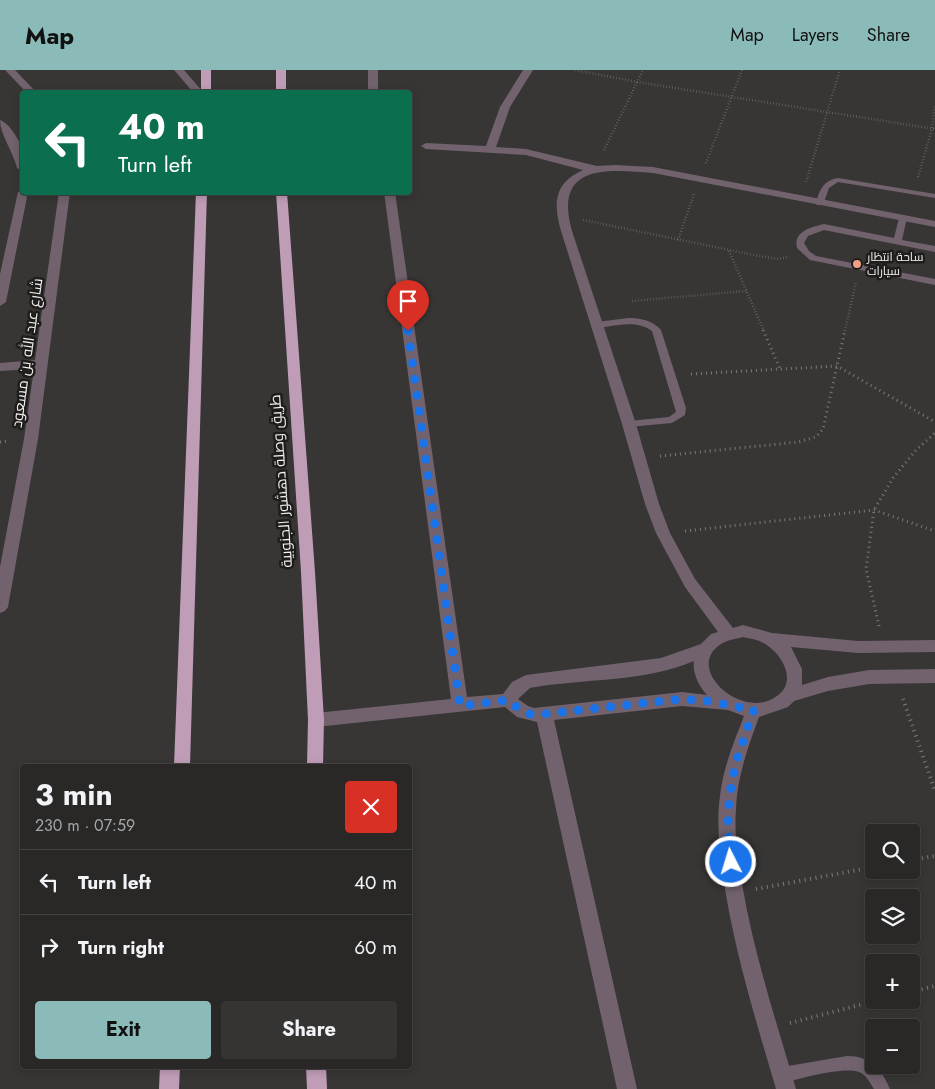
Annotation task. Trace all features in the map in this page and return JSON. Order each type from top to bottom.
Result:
[{"type":"highway","points":[[206,70],[206,90]]},
{"type":"highway","points":[[281,70],[281,90]]},
{"type":"highway","points":[[182,764],[202,195]]},
{"type":"highway","name":"طريق وصلة دهشور الجنوبية","points":[[281,195],[308,572],[316,720],[315,764]]},
{"type":"highway","points":[[168,1089],[170,1069]]},
{"type":"highway","points":[[316,1069],[316,1089]]},
{"type":"street","points":[[10,70],[29,90]]},
{"type":"street","points":[[178,70],[196,90]]},
{"type":"street","points":[[373,70],[373,90]]},
{"type":"street","points":[[491,148],[497,124],[506,102],[528,70]]},
{"type":"street","points":[[0,123],[12,138],[20,155]]},
{"type":"street","points":[[426,146],[491,148],[526,152],[594,169],[635,168],[935,224]]},
{"type":"street","points":[[594,169],[578,176],[567,185],[562,197],[564,216],[578,271],[629,424],[652,504],[663,533],[690,582],[728,632]]},
{"type":"street","points":[[0,302],[22,195]]},
{"type":"street","name":"شارع عبد الله بن مسعود","points":[[0,607],[13,543],[42,364],[65,195]]},
{"type":"street","points":[[388,195],[460,706]]},
{"type":"street","points":[[0,367],[42,364]]},
{"type":"street","points":[[316,720],[508,700],[518,687],[526,682],[650,668],[688,658],[704,650],[718,636],[728,632],[743,631],[757,633],[771,639],[783,648],[791,659],[796,672],[795,684],[790,695]]},
{"type":"street","points":[[771,639],[836,646],[935,646]]},
{"type":"street","points":[[704,650],[700,661],[701,674],[713,692],[732,706]]},
{"type":"street","points":[[508,700],[523,712],[534,715],[682,699],[754,710],[775,706],[790,695],[848,680],[935,676]]},
{"type":"street","points":[[754,710],[732,774],[727,809],[729,846],[734,893],[744,942],[784,1082]]},
{"type":"street","points":[[544,714],[627,1089]]},
{"type":"lane","points":[[820,203],[825,185],[830,181],[838,180],[935,196]]},
{"type":"lane","points":[[897,242],[903,218]]},
{"type":"lane","points":[[935,249],[824,227],[808,230],[803,233],[799,244],[801,249],[813,258],[935,282]]},
{"type":"lane","points":[[597,325],[638,321],[646,322],[656,330],[681,408],[681,414],[672,420],[629,424]]},
{"type":"lane","points":[[784,1082],[850,1063],[864,1066],[875,1076],[882,1089]]},
{"type":"path","points":[[575,70],[637,82],[933,129]]},
{"type":"path","points":[[594,169],[644,70]]},
{"type":"path","points":[[678,240],[742,70]]},
{"type":"path","points":[[800,199],[840,70]]},
{"type":"path","points":[[914,192],[933,129],[935,105]]},
{"type":"path","points":[[564,216],[778,259],[792,256],[801,249]]},
{"type":"path","points":[[729,250],[780,369]]},
{"type":"path","points":[[639,458],[798,442],[816,437],[823,429],[859,267]]},
{"type":"path","points":[[629,302],[746,291]]},
{"type":"path","points":[[670,375],[838,366],[935,422]]},
{"type":"path","points":[[884,647],[866,569],[874,510],[893,478],[916,450],[935,433]]},
{"type":"path","points":[[663,533],[874,510],[935,531]]},
{"type":"path","points":[[896,677],[935,791]]},
{"type":"path","points":[[920,858],[935,856]]},
{"type":"path","points":[[734,893],[865,869]]},
{"type":"path","points":[[920,990],[935,986]]},
{"type":"path","points":[[769,1028],[865,1004]]},
{"type":"place","name":"ساحة انتظار سيارات","points":[[857,264]]},
{"type":"route","points":[[408,331],[460,706],[508,700],[523,712],[534,715],[682,699],[707,701],[754,710],[732,774],[727,809],[731,862]]}]
